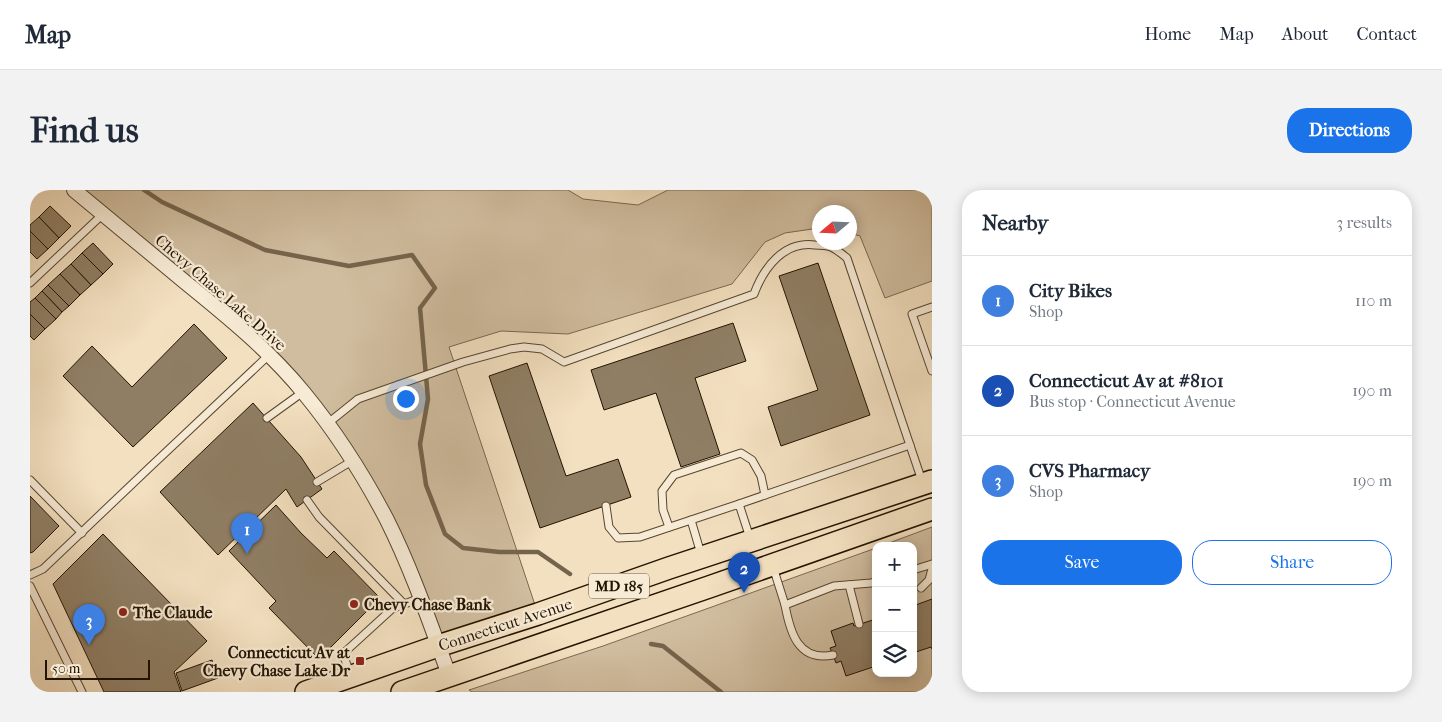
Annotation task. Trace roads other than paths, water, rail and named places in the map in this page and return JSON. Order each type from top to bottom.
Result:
[{"type":"main road","name":"Connecticut Avenue","points":[[306,692],[928,482]]},
{"type":"main road","name":"Connecticut Avenue","points":[[402,692],[931,511]]},
{"type":"street","name":"Chevy Chase Lake Drive","points":[[74,190],[222,312],[269,355],[303,392],[352,461],[387,520],[420,598],[449,675]]},
{"type":"lane","points":[[30,283],[103,214]]},
{"type":"lane","points":[[327,424],[358,400],[462,362],[510,348],[542,349],[564,362],[754,294],[758,282],[769,265],[787,249],[806,244],[829,246],[847,258],[910,445],[928,482]]},
{"type":"lane","points":[[932,307],[912,314],[932,371]]},
{"type":"lane","points":[[30,575],[44,570],[269,355]]},
{"type":"lane","points":[[267,418],[303,392]]},
{"type":"lane","points":[[606,506],[609,527],[618,538],[640,537],[910,445]]},
{"type":"lane","points":[[669,527],[664,510],[662,491],[674,475],[741,453],[752,460],[761,476],[766,495]]},
{"type":"lane","points":[[317,482],[352,461]]},
{"type":"lane","points":[[30,480],[82,533]]},
{"type":"lane","points":[[307,500],[319,517],[404,604]]},
{"type":"lane","points":[[739,504],[750,541]]},
{"type":"lane","points":[[691,520],[702,557]]},
{"type":"lane","points":[[917,569],[932,564]]},
{"type":"lane","points":[[772,565],[794,638],[802,649],[817,656],[826,657],[833,655]]},
{"type":"lane","points":[[921,588],[929,580],[932,569]]},
{"type":"lane","points":[[785,605],[834,586],[872,584]]},
{"type":"lane","points":[[849,585],[859,624]]},
{"type":"lane","points":[[30,586],[82,692]]},
{"type":"lane","points":[[351,676],[344,657],[346,651],[392,609],[420,598]]},
{"type":"waterway","points":[[144,190],[162,202],[265,250],[349,266],[412,255],[435,288],[420,308],[428,399],[420,444],[426,485],[445,534],[463,548],[499,552],[538,552],[570,574]]},
{"type":"waterway","points":[[651,644],[663,646],[721,692]]},
{"type":"place","name":"City Bikes","points":[[247,554]]},
{"type":"place","name":"Connecticut Av at #8101","points":[[744,593]]},
{"type":"place","name":"Chevy Chase Bank","points":[[354,604]]},
{"type":"place","name":"The Claude","points":[[123,612]]},
{"type":"place","name":"CVS Pharmacy","points":[[89,645]]},
{"type":"place","name":"Connecticut Av at Chevy Chase Lake Dr","points":[[360,661]]}]
